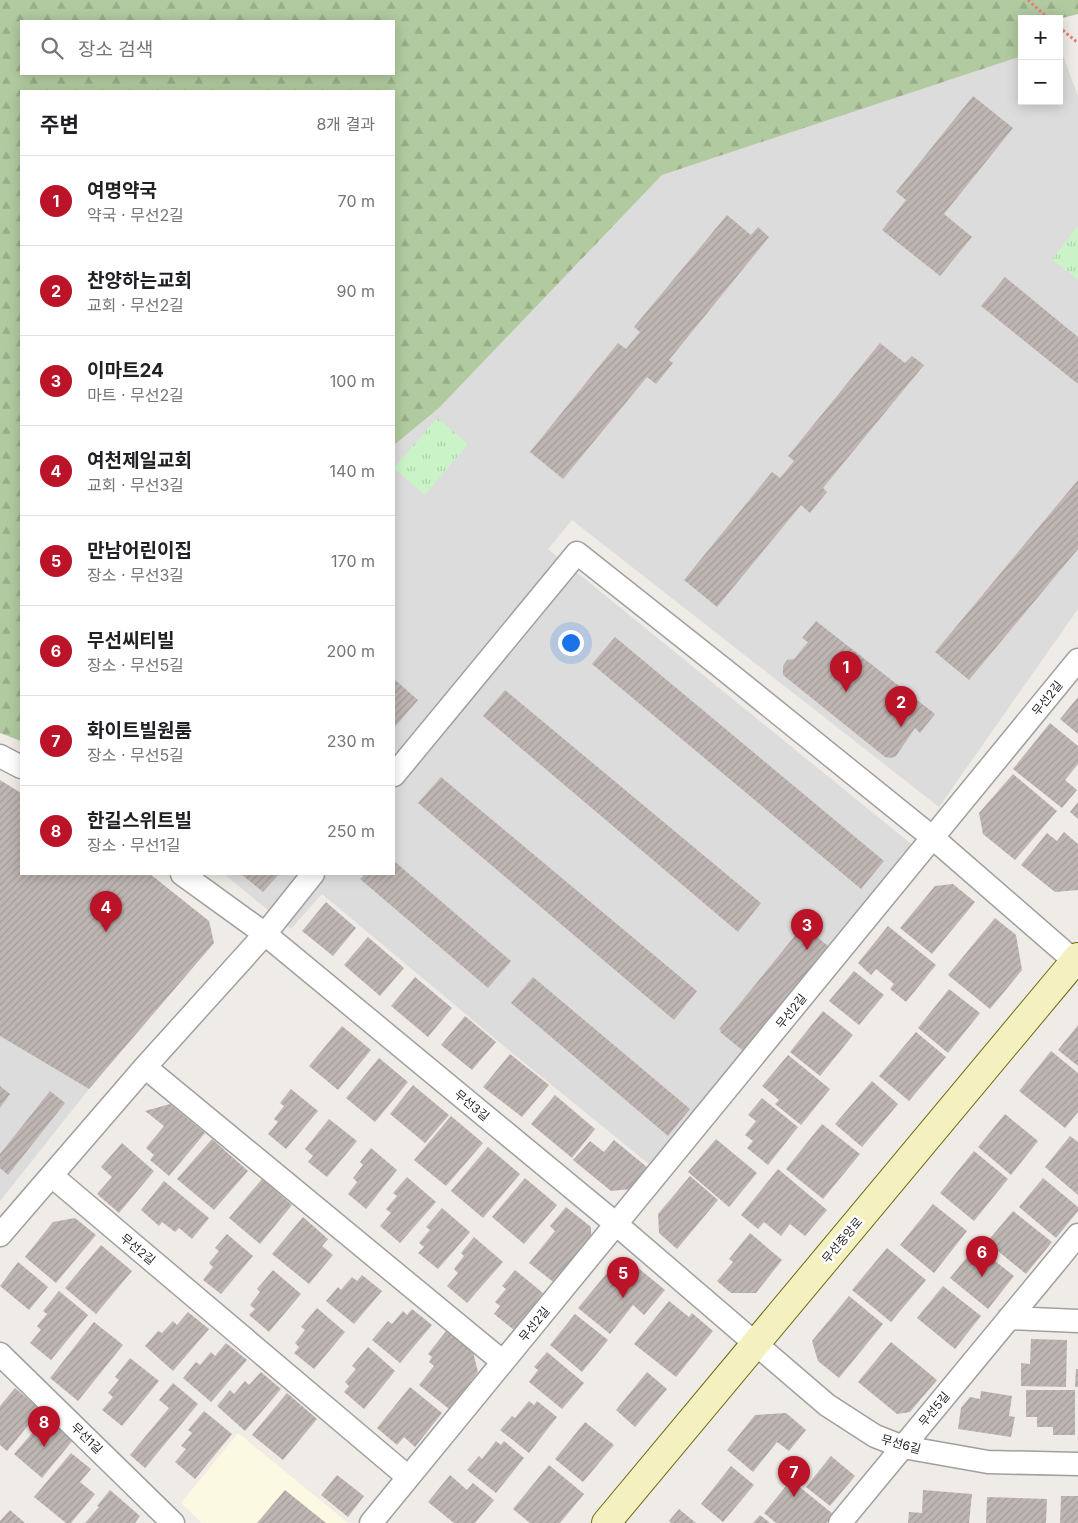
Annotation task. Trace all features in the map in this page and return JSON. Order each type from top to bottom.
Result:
[{"type":"street","points":[[395,774],[576,553],[734,677],[932,838],[1077,961]]},
{"type":"street","name":"무선2길","points":[[371,1523],[1078,660]]},
{"type":"street","points":[[0,756],[20,766]]},
{"type":"street","name":"무선3길","points":[[183,875],[265,934],[616,1224],[755,1344]]},
{"type":"street","points":[[0,1236],[145,1067],[265,934],[312,875]]},
{"type":"street","name":"무선중앙로","points":[[606,1523],[1077,961]]},
{"type":"street","points":[[145,1067],[503,1362]]},
{"type":"street","name":"무선2길","points":[[52,1176],[408,1478]]},
{"type":"street","name":"무선5길","points":[[840,1523],[1078,1234]]},
{"type":"street","points":[[1009,1318],[1078,1321]]},
{"type":"street","name":"무선6길","points":[[755,1344],[827,1405],[874,1436],[903,1447],[988,1462],[1078,1464]]},
{"type":"street","name":"무선1길","points":[[0,1354],[174,1523]]},
{"type":"path","points":[[1028,0],[1045,15]]},
{"type":"path","points":[[1063,30],[1078,43]]},
{"type":"shaded area","points":[[1063,56],[1078,96],[1078,609],[939,807],[572,520],[548,549],[915,847],[655,1169],[322,894],[291,929],[225,875],[395,875],[395,444],[439,408],[662,175],[1018,57],[1018,105],[1063,105]]},
{"type":"shaded area","points":[[0,1036],[89,1089],[0,1201]]},
{"type":"shaded area","points":[[238,1433],[348,1523],[202,1523],[181,1503]]},
{"type":"green space","points":[[0,0],[1078,0],[1078,14],[1063,18],[1063,15],[1018,15],[1018,57],[662,175],[439,408],[395,444],[395,90],[20,90],[20,741],[0,733]]},
{"type":"green space","points":[[1078,226],[1078,280],[1052,259]]},
{"type":"green space","points":[[437,418],[468,444],[425,495],[395,467]]},
{"type":"building","points":[[973,96],[1013,128],[944,214],[972,237],[940,276],[882,230],[906,200],[896,192]]},
{"type":"building","points":[[727,215],[751,235],[758,227],[769,237],[669,360],[673,363],[656,384],[647,377],[563,479],[530,452],[618,343],[626,349],[640,332],[634,327]]},
{"type":"building","points":[[1005,277],[1078,337],[1078,384],[981,306]]},
{"type":"building","points":[[880,343],[905,363],[912,356],[924,365],[823,488],[827,492],[810,513],[801,505],[717,607],[684,580],[772,472],[780,478],[794,461],[788,456]]},
{"type":"building","points":[[1078,480],[1078,549],[969,680],[935,652]]},
{"type":"building","points":[[816,621],[935,714],[920,733],[915,728],[896,756],[891,758],[885,757],[783,675],[783,666],[787,660],[794,659],[808,642],[802,638]]},
{"type":"building","points":[[615,637],[884,861],[861,889],[592,664]]},
{"type":"building","points":[[395,680],[418,700],[395,727]]},
{"type":"building","points":[[505,690],[761,903],[738,932],[483,716]]},
{"type":"building","points":[[1078,697],[1078,734],[1060,719]]},
{"type":"building","points":[[1050,723],[1078,746],[1078,764],[1065,780],[1077,790],[1062,808],[1013,769]]},
{"type":"building","points":[[1013,774],[1057,811],[1015,860],[983,834],[979,813]]},
{"type":"building","points":[[441,777],[697,991],[674,1020],[418,803]]},
{"type":"building","points":[[0,780],[20,792],[20,875],[151,875],[209,921],[214,943],[89,1089],[0,1036]]},
{"type":"building","points":[[1078,802],[1078,819],[1070,812]]},
{"type":"building","points":[[1064,832],[1078,844],[1078,890],[1055,892],[1021,865],[1047,833],[1057,841]]},
{"type":"building","points":[[395,862],[511,961],[488,988],[360,879],[364,875],[395,875]]},
{"type":"building","points":[[242,875],[278,875],[263,892]]},
{"type":"building","points":[[953,884],[975,902],[932,954],[900,928],[935,886]]},
{"type":"building","points":[[326,902],[356,928],[333,956],[302,931]]},
{"type":"building","points":[[995,918],[1016,935],[1022,970],[990,1009],[948,975]]},
{"type":"building","points":[[888,926],[936,965],[906,1002],[890,989],[894,984],[876,969],[871,975],[858,963]]},
{"type":"building","points":[[802,927],[803,929],[805,927],[828,948],[746,1050],[744,1048],[742,1050],[720,1032],[721,1030],[719,1029]]},
{"type":"building","points":[[368,937],[404,968],[380,996],[344,965]]},
{"type":"building","points":[[854,971],[884,995],[859,1025],[829,1001]]},
{"type":"building","points":[[415,977],[452,1008],[428,1037],[391,1006]]},
{"type":"building","points":[[533,977],[690,1109],[668,1136],[511,1003]]},
{"type":"building","points":[[949,989],[980,1013],[948,1053],[918,1028]]},
{"type":"building","points":[[823,1011],[853,1035],[820,1076],[790,1052]]},
{"type":"building","points":[[465,1016],[496,1042],[472,1070],[441,1045]]},
{"type":"building","points":[[1078,1025],[1078,1066],[1058,1050]]},
{"type":"building","points":[[342,1026],[371,1050],[338,1090],[309,1066]]},
{"type":"building","points":[[916,1032],[946,1057],[909,1101],[879,1076]]},
{"type":"building","points":[[1051,1051],[1078,1073],[1078,1112],[1065,1128],[1019,1091]]},
{"type":"building","points":[[510,1054],[549,1085],[522,1117],[483,1087]]},
{"type":"building","points":[[788,1055],[830,1089],[801,1125],[775,1104],[779,1100],[762,1086]]},
{"type":"building","points":[[379,1058],[408,1082],[375,1122],[346,1098]]},
{"type":"building","points":[[872,1081],[898,1104],[862,1147],[835,1124]]},
{"type":"building","points":[[413,1085],[449,1115],[425,1143],[390,1114]]},
{"type":"building","points":[[0,1086],[10,1094],[0,1108]]},
{"type":"building","points":[[291,1089],[318,1111],[286,1149],[268,1134],[278,1122],[274,1119],[284,1106],[280,1103]]},
{"type":"building","points":[[50,1091],[65,1103],[8,1175],[0,1168],[0,1154]]},
{"type":"building","points":[[555,1095],[595,1129],[572,1158],[531,1124]]},
{"type":"building","points":[[762,1098],[798,1127],[768,1165],[747,1148],[753,1141],[745,1135],[756,1121],[748,1115]]},
{"type":"building","points":[[170,1104],[205,1133],[169,1176],[150,1160],[154,1155],[146,1148],[164,1126],[145,1111]]},
{"type":"building","points":[[1005,1114],[1038,1141],[1011,1175],[978,1147]]},
{"type":"building","points":[[451,1116],[483,1143],[446,1186],[414,1160]]},
{"type":"building","points":[[329,1119],[357,1141],[327,1177],[308,1162],[313,1156],[305,1149]]},
{"type":"building","points":[[822,1124],[860,1154],[823,1199],[786,1169]]},
{"type":"building","points":[[1070,1136],[1078,1142],[1078,1195],[1045,1167]]},
{"type":"building","points":[[212,1139],[248,1171],[214,1210],[177,1179]]},
{"type":"building","points":[[716,1139],[757,1173],[729,1207],[688,1172]]},
{"type":"building","points":[[614,1140],[648,1168],[631,1189],[611,1191],[573,1160],[590,1141],[604,1152]]},
{"type":"building","points":[[122,1143],[154,1171],[119,1213],[97,1194],[112,1177],[101,1167]]},
{"type":"building","points":[[488,1147],[520,1174],[483,1218],[451,1191]]},
{"type":"building","points":[[371,1148],[397,1170],[366,1209],[348,1194],[357,1182],[353,1178],[363,1165],[360,1162]]},
{"type":"building","points":[[974,1151],[1008,1179],[974,1221],[940,1193]]},
{"type":"building","points":[[778,1169],[827,1210],[805,1236],[790,1224],[781,1236],[764,1222],[758,1229],[741,1215]]},
{"type":"building","points":[[690,1176],[718,1200],[677,1249],[659,1233],[658,1214]]},
{"type":"building","points":[[407,1177],[436,1202],[400,1243],[380,1226],[391,1213],[386,1209],[397,1196],[393,1193]]},
{"type":"building","points":[[525,1178],[557,1205],[524,1244],[492,1217]]},
{"type":"building","points":[[1043,1178],[1078,1207],[1078,1211],[1056,1238],[1019,1207]]},
{"type":"building","points":[[262,1179],[292,1205],[260,1244],[229,1218]]},
{"type":"building","points":[[164,1181],[209,1218],[192,1239],[179,1228],[175,1232],[162,1222],[159,1226],[141,1210]]},
{"type":"building","points":[[933,1204],[967,1231],[934,1273],[900,1245]]},
{"type":"building","points":[[566,1207],[591,1227],[591,1241],[556,1284],[529,1263],[555,1231],[550,1226]]},
{"type":"building","points":[[442,1208],[470,1232],[438,1269],[418,1253],[424,1247],[419,1243],[430,1230],[426,1227]]},
{"type":"building","points":[[1013,1211],[1052,1242],[1026,1274],[987,1242]]},
{"type":"building","points":[[303,1217],[328,1239],[322,1246],[333,1255],[309,1284],[272,1254]]},
{"type":"building","points":[[75,1218],[96,1235],[56,1283],[25,1257],[53,1222]]},
{"type":"building","points":[[750,1233],[782,1260],[756,1293],[731,1293],[717,1281],[733,1262],[729,1259]]},
{"type":"building","points":[[227,1234],[253,1256],[221,1294],[203,1280],[213,1267],[209,1263],[219,1251],[215,1248]]},
{"type":"building","points":[[474,1237],[503,1262],[467,1303],[447,1286],[458,1273],[454,1269],[464,1256],[461,1253]]},
{"type":"building","points":[[101,1245],[132,1271],[96,1314],[65,1288]]},
{"type":"building","points":[[976,1246],[1014,1276],[988,1309],[950,1278]]},
{"type":"building","points":[[887,1248],[926,1280],[891,1322],[852,1290]]},
{"type":"building","points":[[18,1262],[48,1287],[29,1310],[0,1286]]},
{"type":"building","points":[[612,1267],[637,1267],[665,1290],[644,1315],[633,1305],[610,1334],[578,1308]]},
{"type":"building","points":[[273,1270],[301,1294],[269,1332],[249,1315],[255,1309],[250,1305],[260,1292],[257,1289]]},
{"type":"building","points":[[515,1270],[543,1293],[514,1330],[494,1314],[500,1306],[495,1302],[506,1289],[502,1286]]},
{"type":"building","points":[[362,1275],[382,1291],[354,1324],[326,1301],[338,1287],[341,1290],[352,1277],[357,1281]]},
{"type":"building","points":[[943,1286],[981,1316],[955,1349],[917,1318]]},
{"type":"building","points":[[59,1291],[88,1315],[51,1360],[30,1343],[41,1330],[37,1326],[47,1314],[43,1311]]},
{"type":"building","points":[[849,1296],[883,1324],[839,1378],[818,1361],[812,1341]]},
{"type":"building","points":[[669,1301],[689,1317],[692,1313],[713,1331],[676,1377],[634,1344]]},
{"type":"building","points":[[317,1308],[345,1332],[314,1369],[294,1353],[299,1347],[295,1343],[305,1330],[301,1327]]},
{"type":"building","points":[[412,1309],[432,1325],[400,1363],[372,1340],[388,1321],[392,1324],[403,1311],[407,1315]]},
{"type":"building","points":[[188,1312],[209,1329],[173,1371],[145,1346],[158,1331],[162,1333],[173,1321],[177,1325]]},
{"type":"building","points":[[575,1314],[608,1340],[582,1372],[550,1345]]},
{"type":"building","points":[[94,1322],[123,1345],[78,1401],[50,1378]]},
{"type":"building","points":[[446,1331],[473,1352],[478,1372],[449,1409],[419,1385],[434,1366],[429,1362],[432,1357],[428,1354]]},
{"type":"building","points":[[1031,1339],[1067,1340],[1066,1387],[1021,1386],[1021,1363],[1030,1364]]},
{"type":"building","points":[[891,1342],[937,1380],[910,1412],[897,1414],[858,1382]]},
{"type":"building","points":[[226,1343],[247,1360],[211,1402],[183,1378],[196,1362],[200,1365],[211,1352],[215,1356]]},
{"type":"building","points":[[368,1347],[395,1371],[364,1409],[344,1392],[349,1386],[345,1382],[356,1369],[352,1366]]},
{"type":"building","points":[[547,1352],[584,1383],[562,1409],[529,1382],[538,1370],[534,1367]]},
{"type":"building","points":[[130,1358],[159,1381],[122,1426],[102,1410],[113,1397],[108,1393],[119,1380],[115,1377]]},
{"type":"building","points":[[1076,1369],[1078,1369],[1078,1387],[1075,1387]]},
{"type":"building","points":[[261,1372],[281,1389],[245,1431],[217,1406],[230,1390],[234,1394],[245,1381],[249,1385]]},
{"type":"building","points":[[647,1372],[667,1389],[635,1427],[616,1410]]},
{"type":"building","points":[[173,1383],[198,1404],[145,1468],[130,1455],[169,1408],[159,1400]]},
{"type":"building","points":[[410,1387],[442,1413],[415,1447],[404,1437],[397,1445],[377,1428]]},
{"type":"building","points":[[15,1388],[41,1410],[7,1451],[0,1445],[0,1406]]},
{"type":"building","points":[[1026,1390],[1075,1390],[1075,1435],[1053,1435],[1053,1427],[1037,1427],[1037,1417],[1026,1417]]},
{"type":"building","points":[[981,1391],[1012,1396],[1009,1416],[1015,1417],[1011,1437],[958,1429],[961,1408],[970,1397],[980,1399]]},
{"type":"building","points":[[287,1393],[317,1419],[283,1460],[252,1435]]},
{"type":"building","points":[[529,1401],[534,1405],[537,1401],[557,1417],[529,1453],[500,1430],[512,1416],[515,1418]]},
{"type":"building","points":[[204,1411],[232,1434],[195,1479],[175,1462],[186,1449],[181,1446],[192,1433],[188,1430]]},
{"type":"building","points":[[786,1413],[806,1430],[789,1451],[777,1442],[753,1472],[727,1450],[755,1415]]},
{"type":"building","points":[[46,1417],[73,1440],[42,1478],[14,1454]]},
{"type":"building","points":[[585,1422],[614,1445],[583,1482],[555,1459]]},
{"type":"building","points":[[496,1441],[501,1445],[504,1441],[524,1458],[496,1493],[467,1470],[479,1456],[482,1459]]},
{"type":"building","points":[[71,1453],[91,1469],[80,1482],[95,1494],[71,1523],[66,1523],[34,1497]]},
{"type":"building","points":[[831,1456],[855,1476],[830,1506],[806,1487]]},
{"type":"building","points":[[549,1465],[584,1494],[560,1523],[530,1523],[513,1509]]},
{"type":"building","points":[[731,1466],[754,1485],[723,1522],[701,1504]]},
{"type":"building","points":[[337,1475],[364,1496],[348,1517],[321,1495]]},
{"type":"building","points":[[450,1475],[467,1490],[473,1483],[494,1500],[475,1523],[454,1523],[428,1502]]},
{"type":"building","points":[[791,1480],[833,1514],[826,1523],[776,1523],[764,1513]]},
{"type":"building","points":[[110,1490],[140,1516],[135,1523],[85,1523],[99,1507],[97,1506]]},
{"type":"building","points":[[285,1490],[326,1523],[257,1523]]},
{"type":"building","points":[[923,1490],[972,1494],[969,1523],[908,1523],[909,1512],[922,1513]]},
{"type":"building","points":[[1061,1496],[1078,1496],[1078,1523],[1060,1523]]},
{"type":"building","points":[[987,1497],[1047,1499],[1046,1523],[986,1523]]},
{"type":"building","points":[[679,1509],[696,1523],[671,1523],[669,1521]]},
{"type":"building","points":[[10,1510],[25,1523],[0,1523]]},
{"type":"building","points":[[760,1515],[770,1523],[753,1523]]},
{"type":"place","name":"여명약국","points":[[846,692]]},
{"type":"place","name":"찬양하는교회","points":[[901,727]]},
{"type":"place","name":"여천제일교회","points":[[106,932]]},
{"type":"place","name":"이마트24","points":[[807,950]]},
{"type":"place","name":"무선씨티빌","points":[[982,1277]]},
{"type":"place","name":"만남어린이집","points":[[623,1298]]},
{"type":"place","name":"한길스위트빌","points":[[44,1447]]},
{"type":"place","name":"화이트빌원룸","points":[[794,1497]]}]
